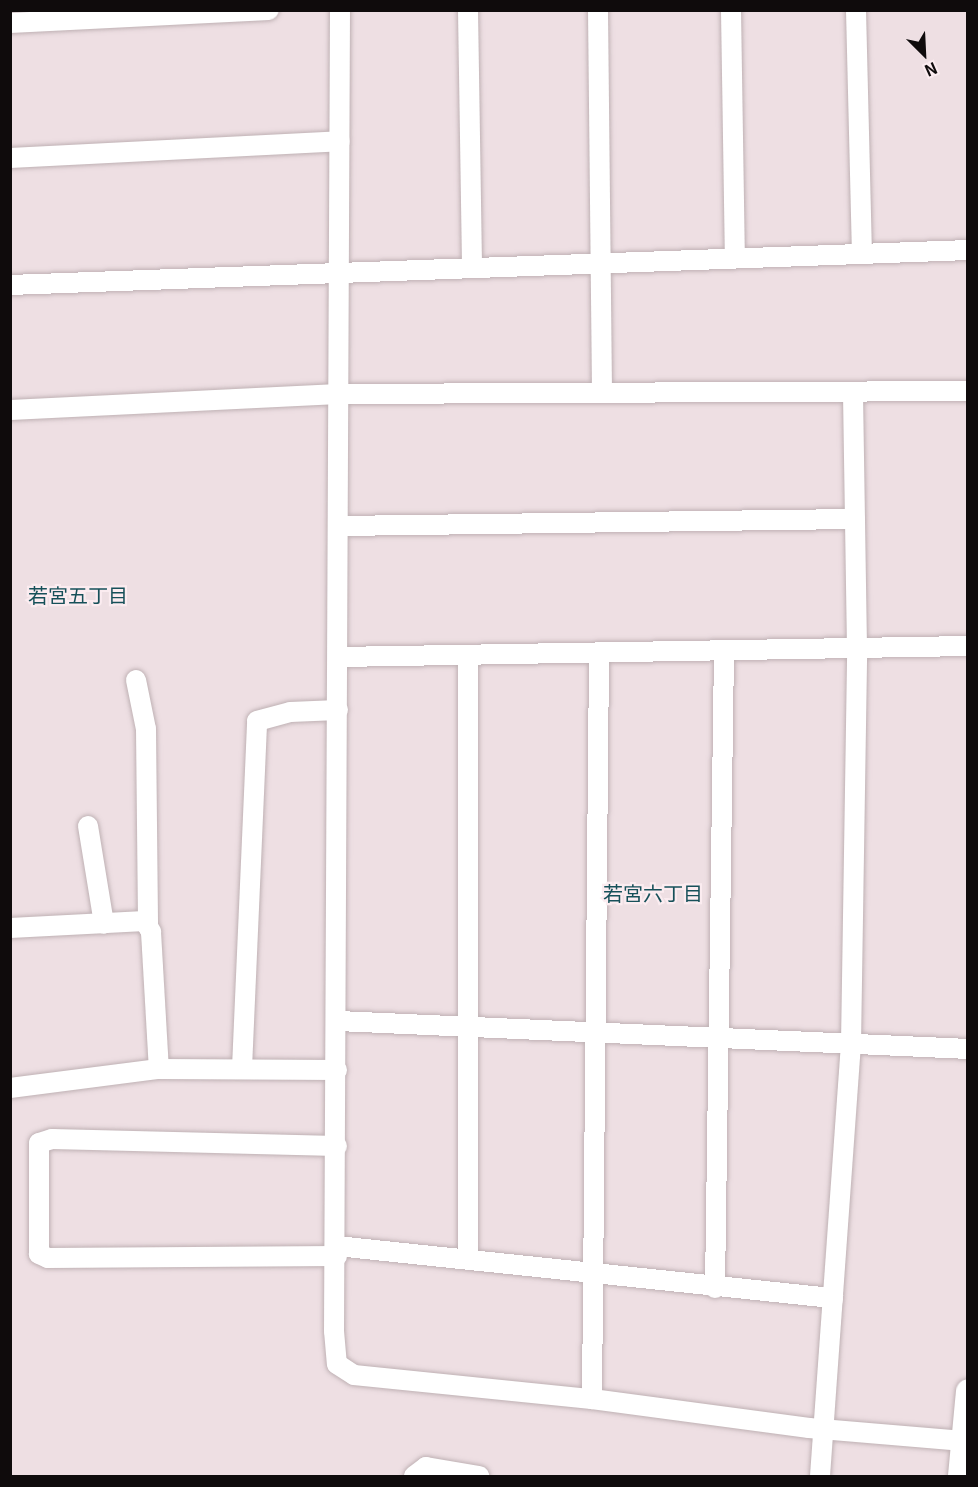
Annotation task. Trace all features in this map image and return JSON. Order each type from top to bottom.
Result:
[{"type":"street","points":[[10,23],[269,10]]},
{"type":"street","points":[[340,10],[337,1364],[354,1375],[592,1399],[823,1429],[963,1441]]},
{"type":"street","points":[[468,10],[472,267]]},
{"type":"street","points":[[598,10],[602,393]]},
{"type":"street","points":[[731,10],[735,258]]},
{"type":"street","points":[[856,10],[862,253]]},
{"type":"street","points":[[10,158],[340,141]]},
{"type":"street","points":[[10,285],[968,249]]},
{"type":"street","points":[[10,410],[339,394],[968,391]]},
{"type":"street","points":[[820,1476],[851,1044],[857,648],[853,392]]},
{"type":"street","points":[[339,526],[855,519]]},
{"type":"street","points":[[338,657],[968,646]]},
{"type":"street","points":[[715,1288],[724,650]]},
{"type":"street","points":[[592,1399],[599,653]]},
{"type":"street","points":[[468,655],[468,1258]]},
{"type":"street","points":[[136,680],[146,729],[148,927],[159,1069]]},
{"type":"street","points":[[242,1068],[257,721],[290,712],[338,710]]},
{"type":"street","points":[[88,826],[104,924]]},
{"type":"street","points":[[12,929],[145,921],[148,927]]},
{"type":"street","points":[[338,1021],[968,1049]]},
{"type":"street","points":[[10,1088],[159,1069],[337,1070]]},
{"type":"street","points":[[337,1146],[52,1138],[39,1143],[39,1254],[48,1258],[337,1251],[468,1258],[594,1275],[833,1298]]},
{"type":"street","points":[[960,1476],[968,1391]]},
{"type":"street","points":[[414,1476],[426,1467],[479,1476]]},
{"type":"district","name":"若宮五丁目","points":[[78,594]]},
{"type":"district","name":"若宮六丁目","points":[[653,892]]}]
